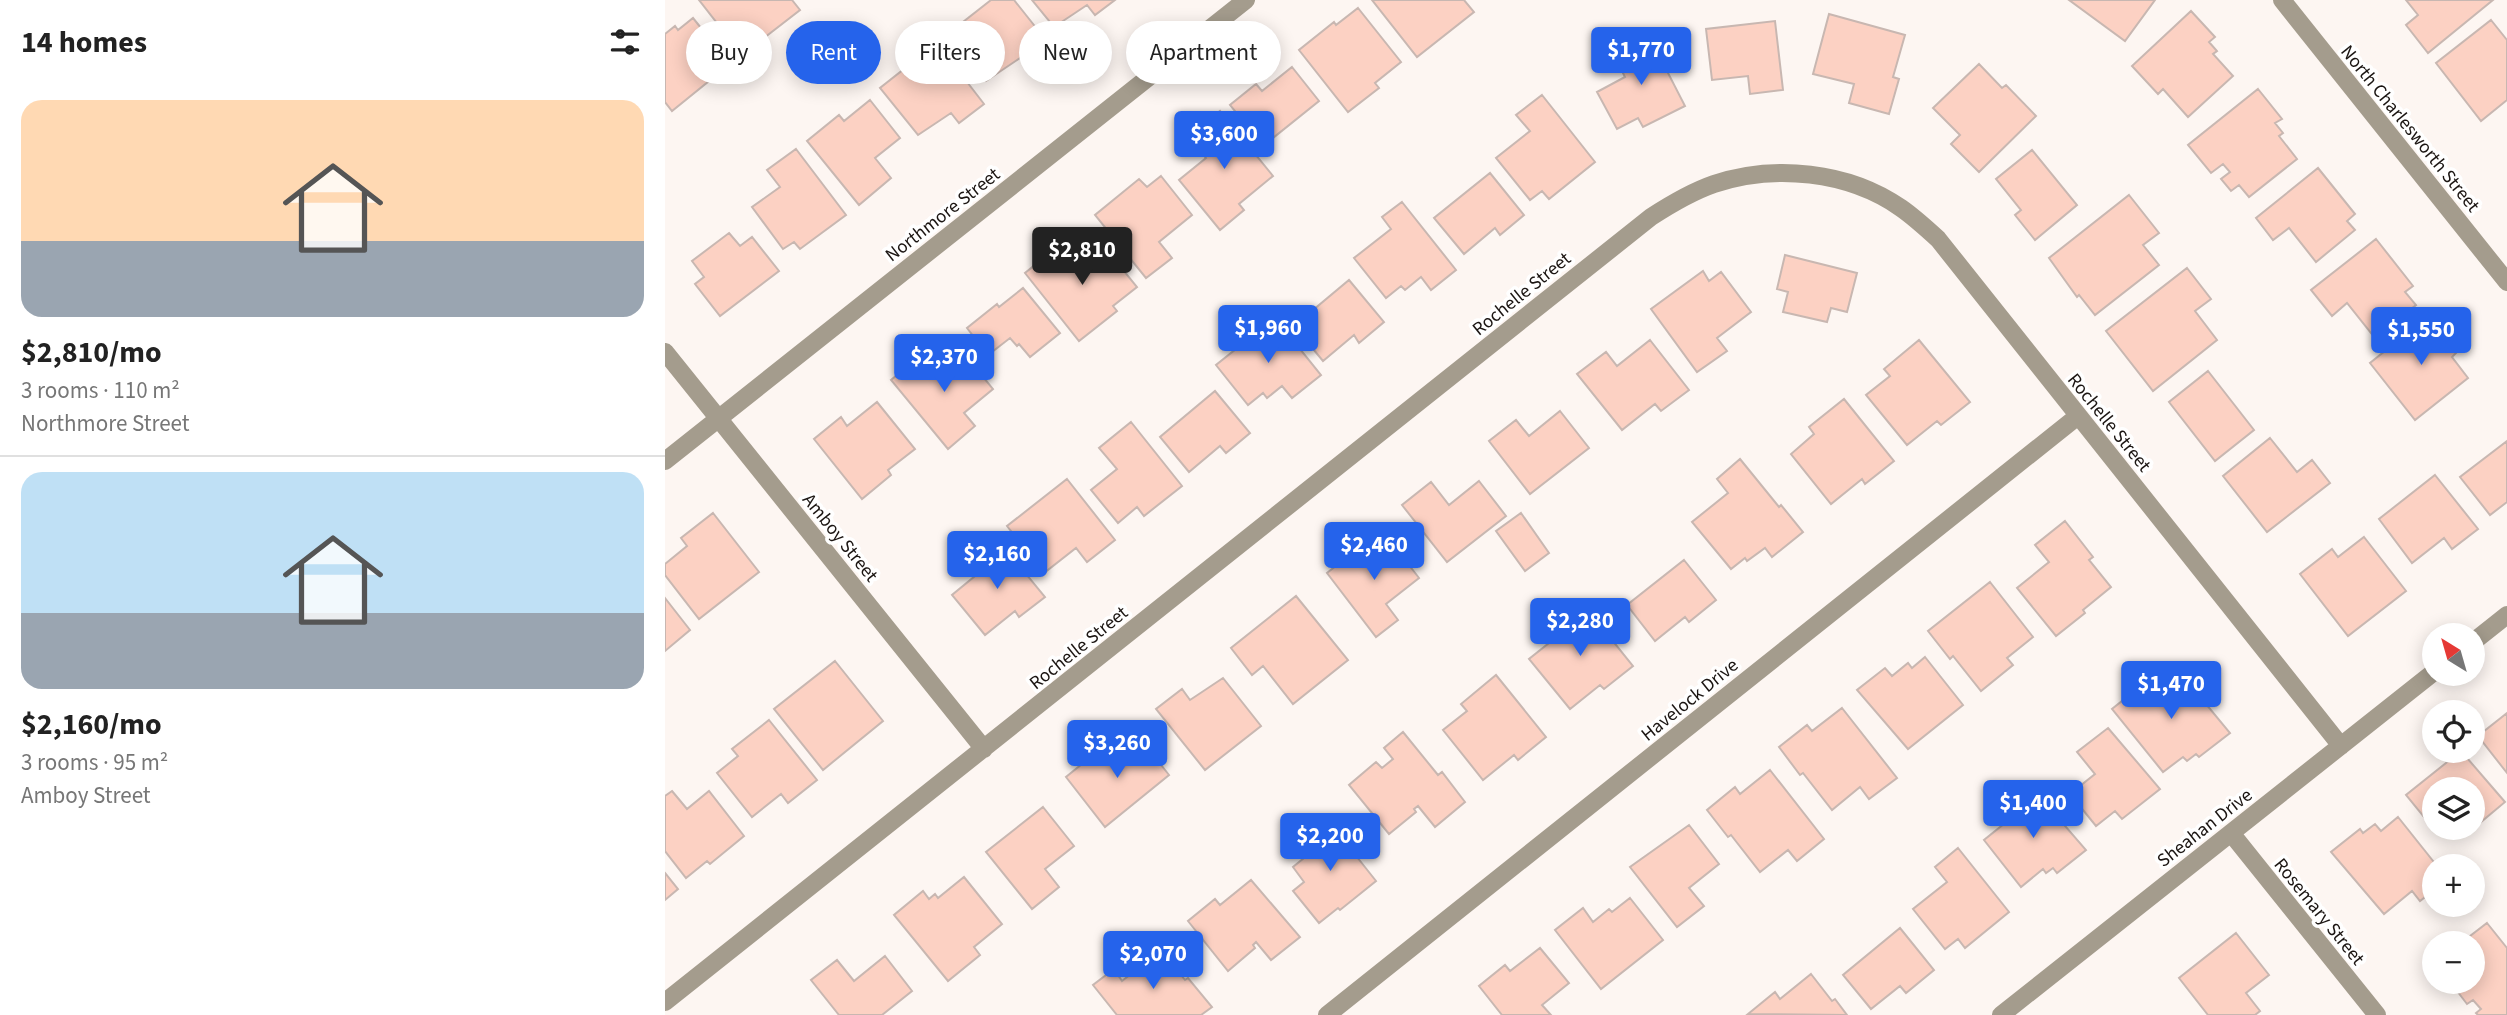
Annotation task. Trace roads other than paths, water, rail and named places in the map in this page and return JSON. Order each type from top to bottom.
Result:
[{"type":"street","name":"Northmore Street","points":[[665,461],[1246,0]]},
{"type":"street","name":"North Charlesworth Street","points":[[2282,0],[2507,282]]},
{"type":"street","name":"Rochelle Street","points":[[665,1002],[1651,216],[1682,198],[1715,184],[1741,178],[1818,174],[1855,185],[1901,208],[1938,239],[2341,746]]},
{"type":"street","name":"Amboy Street","points":[[665,352],[984,749]]},
{"type":"street","name":"Havelock Drive","points":[[1327,1015],[2078,416]]},
{"type":"street","points":[[2485,632],[2507,615]]},
{"type":"street","name":"Sheahan Drive","points":[[2001,1015],[2422,682]]},
{"type":"street","name":"Rosemary Street","points":[[2231,833],[2378,1015]]}]
